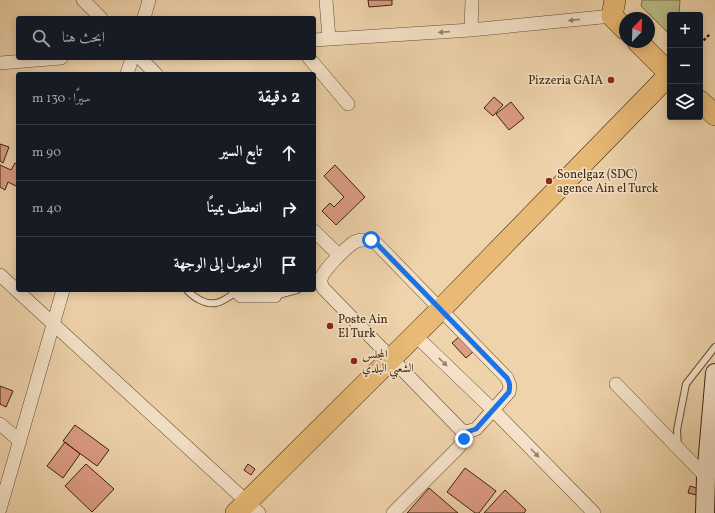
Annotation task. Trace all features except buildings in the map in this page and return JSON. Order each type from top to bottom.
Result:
[{"type":"main road","points":[[644,48],[667,71]]},
{"type":"main road","points":[[247,509],[391,358],[441,310],[667,77]]},
{"type":"main road","points":[[703,105],[715,115]]},
{"type":"main road","points":[[705,513],[706,477],[715,373]]},
{"type":"street","points":[[83,0],[99,16]]},
{"type":"street","points":[[145,16],[149,0]]},
{"type":"street","points":[[326,0],[329,39]]},
{"type":"street","points":[[471,30],[472,0]]},
{"type":"street","points":[[316,40],[471,30],[617,15]]},
{"type":"street","points":[[0,63],[37,60]]},
{"type":"street","points":[[128,72],[132,60]]},
{"type":"street","points":[[142,60],[154,72]]},
{"type":"street","points":[[311,60],[348,104]]},
{"type":"street","points":[[316,233],[339,255]]},
{"type":"street","points":[[371,240],[377,244],[441,310],[507,378],[510,386],[509,392],[476,429],[467,432],[461,430],[323,288],[317,284],[322,275],[339,255],[355,241],[371,240]]},
{"type":"street","points":[[0,275],[16,290]]},
{"type":"street","points":[[18,292],[247,509]]},
{"type":"street","points":[[0,509],[62,292]]},
{"type":"street","points":[[237,292],[241,296],[275,296]]},
{"type":"street","points":[[415,335],[493,410],[594,513]]},
{"type":"street","points":[[616,384],[706,477]]},
{"type":"street","points":[[0,424],[20,441]]},
{"type":"street","points":[[393,513],[459,447],[467,432]]},
{"type":"lane","points":[[189,292],[207,303],[217,303],[234,292]]},
{"type":"lane","points":[[275,296],[290,292]]},
{"type":"lane","points":[[679,449],[676,430],[686,384],[715,347]]},
{"type":"path","points":[[703,41],[710,34]]},
{"type":"green space","points":[[642,0],[680,0],[679,12],[667,12],[667,32],[655,20],[655,12],[647,12],[641,6]]},
{"type":"place","name":"Pizzeria GAIA","points":[[611,80]]},
{"type":"place","name":"Sonelgaz (SDC) agence Ain el Turck","points":[[549,181]]},
{"type":"place","name":"Poste Ain El Turk","points":[[330,326]]},
{"type":"place","name":"المجلس الشعبي البلدي","points":[[354,361]]},
{"type":"route","points":[[371,240],[377,244],[509,381],[509,392],[476,429],[467,432],[464,439]]}]
